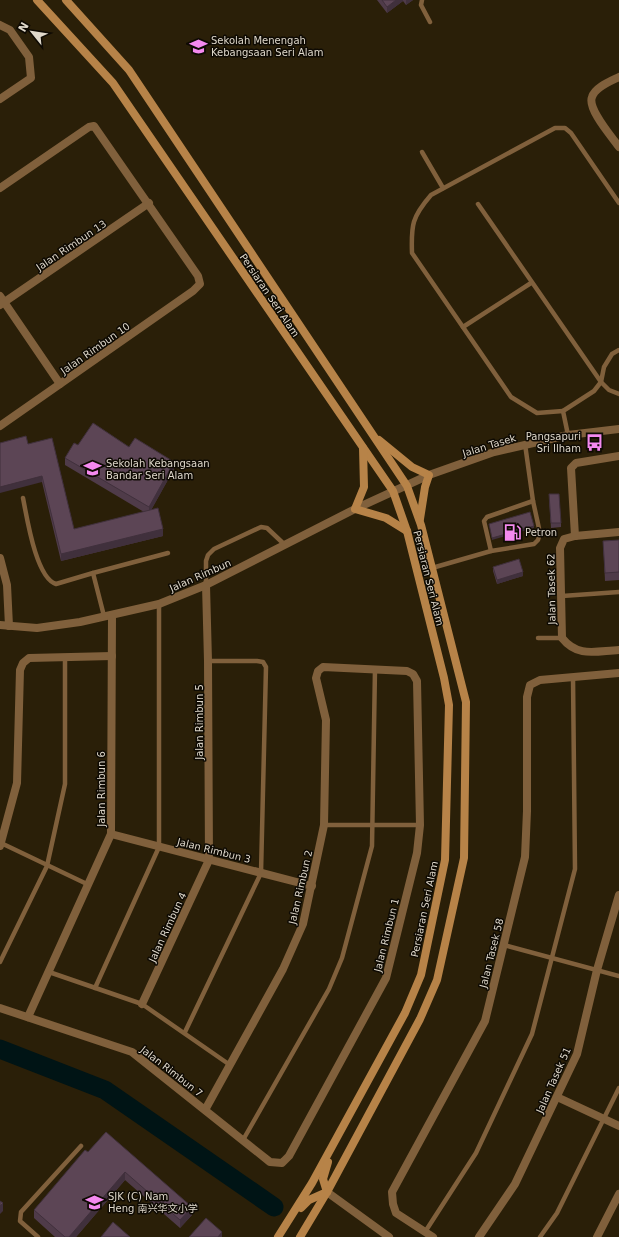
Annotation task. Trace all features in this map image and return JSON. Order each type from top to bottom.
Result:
[{"type":"main road","name":"Persiaran Seri Alam","points":[[37,0],[113,83],[393,491],[407,531],[444,678],[449,705],[445,860],[421,975],[405,1013],[333,1145],[278,1237]]},
{"type":"main road","name":"Persiaran Seri Alam","points":[[66,0],[129,70],[407,486],[420,522],[466,702],[464,858],[436,980],[426,1006],[327,1192],[300,1237]]},
{"type":"main road","points":[[370,431],[412,467],[429,475],[423,494],[420,522]]},
{"type":"main road","points":[[363,448],[364,487],[355,509],[386,518],[407,531]]},
{"type":"main road","points":[[290,1218],[309,1200],[327,1192],[323,1179],[333,1145]]},
{"type":"street","points":[[0,25],[10,30],[29,57],[30,78],[0,99]]},
{"type":"street","points":[[619,77],[598,89],[592,97],[591,108],[619,147]]},
{"type":"street","points":[[0,188],[89,127],[94,126],[148,203]]},
{"type":"street","name":"Jalan Rimbun 10","points":[[0,426],[193,291],[200,284],[198,276],[148,203]]},
{"type":"street","name":"Jalan Rimbun 13","points":[[1,301],[148,203]]},
{"type":"street","points":[[1,301],[60,384]]},
{"type":"street","name":"Jalan Tasek","points":[[393,491],[429,475],[494,452],[568,434],[619,429]]},
{"type":"street","points":[[619,456],[576,463],[570,468],[575,536],[619,532]]},
{"type":"street","name":"Jalan Rimbun","points":[[0,626],[37,628],[159,604],[206,585],[393,491]]},
{"type":"street","name":"Jalan Tasek 62","points":[[564,641],[560,548],[564,539],[575,536]]},
{"type":"street","points":[[0,558],[7,585],[9,626]]},
{"type":"street","name":"Jalan Rimbun 5","points":[[206,585],[209,860]]},
{"type":"street","name":"Jalan Rimbun 6","points":[[28,1017],[89,885],[110,834],[112,656],[108,615]]},
{"type":"street","points":[[564,641],[578,652],[619,650]]},
{"type":"street","points":[[0,845],[17,783],[20,670],[23,663],[29,658],[112,656]]},
{"type":"street","name":"Jalan Rimbun 2","points":[[205,1110],[283,969],[303,924],[324,825],[326,720],[316,678],[318,671],[323,667],[375,669]]},
{"type":"street","name":"Jalan Rimbun 1","points":[[270,1162],[282,1164],[289,1156],[386,978],[417,853],[420,825],[417,681],[413,674],[406,671],[375,669]]},
{"type":"street","points":[[573,677],[619,673]]},
{"type":"street","name":"Jalan Tasek 58","points":[[425,1232],[396,1213],[393,1204],[392,1192],[485,1021],[525,857],[527,811],[527,697],[530,685],[540,680],[573,677]]},
{"type":"street","name":"Jalan Rimbun 3","points":[[110,834],[312,886]]},
{"type":"street","name":"Jalan Rimbun 4","points":[[142,1004],[209,860]]},
{"type":"street","name":"Jalan Tasek 51","points":[[479,1237],[515,1184],[577,1054],[619,895]]},
{"type":"street","name":"Jalan Rimbun 7","points":[[0,1008],[132,1052],[270,1162]]},
{"type":"street","points":[[557,1097],[619,1126]]},
{"type":"street","points":[[327,1192],[388,1237]]},
{"type":"street","points":[[597,1237],[619,1194]]},
{"type":"street","points":[[425,1232],[433,1237]]},
{"type":"lane","points":[[422,0],[422,5],[430,22]]},
{"type":"lane","points":[[619,202],[570,133],[565,128],[555,128],[431,195],[419,210],[411,229],[412,253],[511,397],[537,413],[563,411],[594,391],[601,382],[604,367],[612,354],[619,350]]},
{"type":"lane","points":[[422,152],[443,188]]},
{"type":"lane","points":[[478,204],[531,283],[601,382],[609,390],[619,394]]},
{"type":"lane","points":[[463,327],[531,283]]},
{"type":"lane","points":[[563,411],[568,434]]},
{"type":"lane","points":[[432,568],[491,550],[534,544],[538,540],[540,533],[533,501],[525,444]]},
{"type":"lane","points":[[23,498],[34,548],[45,576],[50,582],[56,584],[168,553]]},
{"type":"lane","points":[[491,550],[484,521],[487,517],[533,501]]},
{"type":"lane","points":[[206,585],[206,561],[211,552],[221,546],[261,527],[266,528],[286,544]]},
{"type":"lane","points":[[93,573],[108,615]]},
{"type":"lane","points":[[562,596],[619,592]]},
{"type":"lane","points":[[95,988],[159,847],[159,604]]},
{"type":"lane","points":[[538,638],[564,641]]},
{"type":"lane","points":[[0,962],[47,866],[65,784],[65,657]]},
{"type":"lane","points":[[185,1032],[261,873],[266,667],[263,662],[257,661],[208,661]]},
{"type":"lane","points":[[243,1140],[329,989],[342,958],[372,846],[375,669]]},
{"type":"lane","points":[[425,1232],[476,1153],[532,1034],[575,869],[573,677]]},
{"type":"lane","points":[[324,825],[420,825]]},
{"type":"lane","points":[[0,845],[89,885]]},
{"type":"lane","points":[[504,946],[619,976]]},
{"type":"lane","points":[[49,972],[142,1004],[185,1032],[230,1065]]},
{"type":"lane","points":[[540,1237],[557,1213],[619,1088]]},
{"type":"lane","points":[[38,1237],[20,1221],[21,1212],[81,1146]]},
{"type":"building","points":[[382,0],[396,0],[387,7]]},
{"type":"building","points":[[93,423],[129,447],[135,438],[174,462],[149,507],[65,458],[74,443],[78,445]]},
{"type":"building","points":[[26,436],[28,444],[52,438],[74,529],[158,508],[163,529],[61,554],[42,476],[0,487],[0,443]]},
{"type":"building","points":[[549,494],[559,494],[561,523],[551,523]]},
{"type":"building","points":[[530,512],[534,526],[492,538],[489,524]]},
{"type":"building","points":[[619,540],[619,572],[605,573],[603,541]]},
{"type":"building","points":[[519,559],[523,572],[497,580],[493,567]]},
{"type":"building","points":[[106,1132],[192,1207],[180,1220],[125,1172],[69,1237],[65,1237],[34,1210],[85,1150],[88,1152]]},
{"type":"building","points":[[206,1218],[222,1232],[218,1237],[189,1237]]},
{"type":"building","points":[[113,1222],[130,1237],[101,1237]]},
{"type":"waterway","points":[[0,1049],[105,1090],[274,1207]]},
{"type":"place","name":"Sekolah Menengah Kebangsaan Seri Alam","points":[[198,46]]},
{"type":"place","name":"Pangsapuri Sri Ilham","points":[[594,442]]},
{"type":"place","name":"Sekolah Kebangsaan Bandar Seri Alam","points":[[93,469]]},
{"type":"place","name":"Petron","points":[[512,532]]},
{"type":"place","name":"SJK (C) Nam Heng 南兴华文小学","points":[[95,1202]]}]
